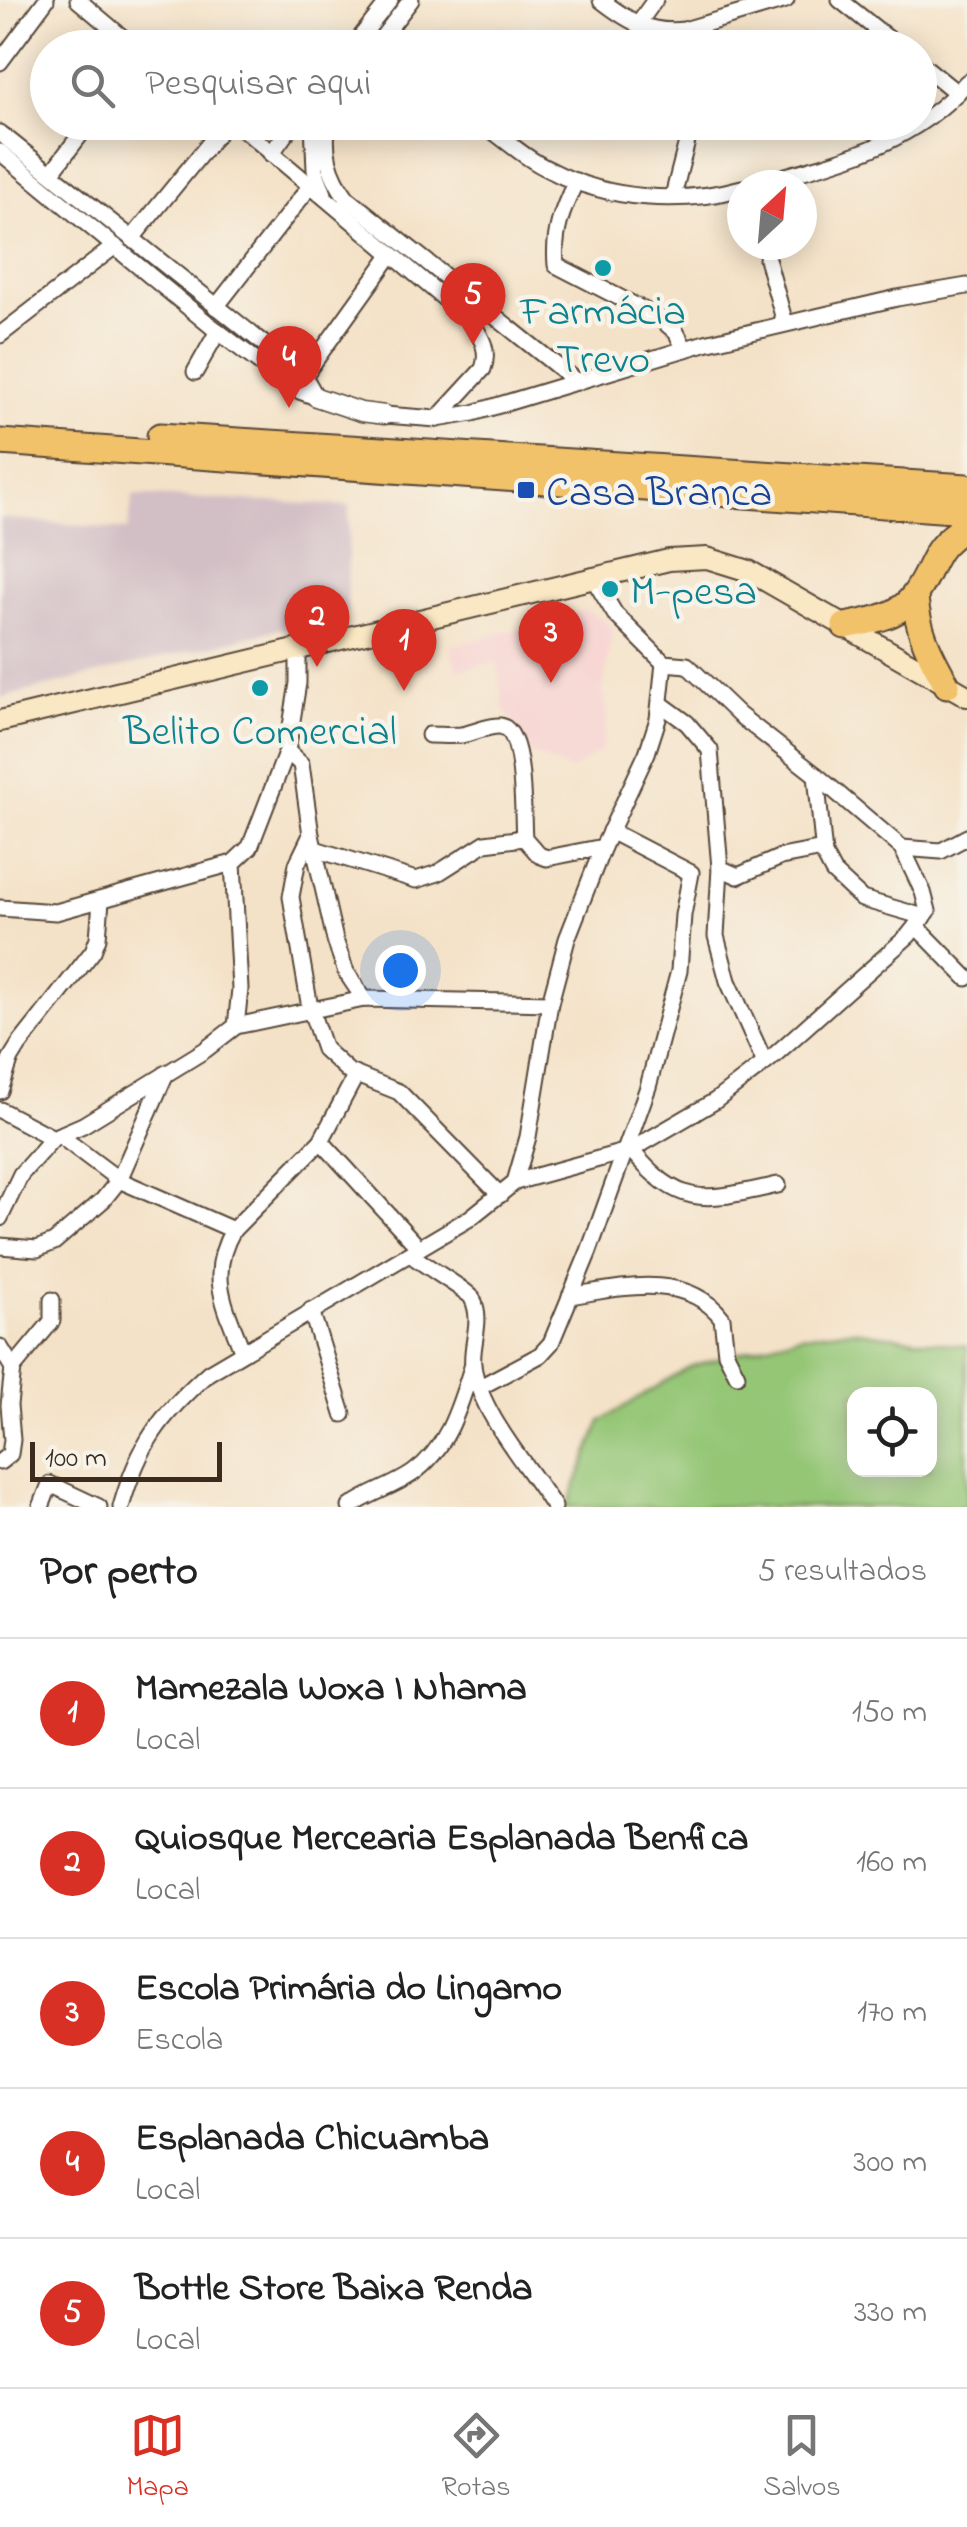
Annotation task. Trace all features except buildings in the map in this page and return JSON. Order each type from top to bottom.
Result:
[{"type":"highway","points":[[0,425],[966,492]]},
{"type":"highway","points":[[0,442],[966,492]]},
{"type":"highway","points":[[845,626],[888,616],[915,596],[940,549],[967,526]]},
{"type":"highway","points":[[915,596],[916,620],[922,636],[957,690]]},
{"type":"main road","points":[[0,721],[592,576],[670,560],[707,558],[749,571],[957,690]]},
{"type":"street","points":[[0,62],[46,0]]},
{"type":"street","points":[[78,0],[113,30]]},
{"type":"street","points":[[366,30],[390,0]]},
{"type":"street","points":[[390,30],[411,0]]},
{"type":"street","points":[[602,0],[637,25],[655,30],[684,30],[786,0]]},
{"type":"street","points":[[637,25],[656,0]]},
{"type":"street","points":[[840,0],[878,30]]},
{"type":"street","points":[[937,73],[962,88],[937,109]]},
{"type":"street","points":[[0,133],[304,376],[316,397]]},
{"type":"street","points":[[52,172],[76,140]]},
{"type":"street","points":[[132,236],[215,140]]},
{"type":"street","points":[[253,140],[471,321],[487,352],[483,369],[437,419]]},
{"type":"street","points":[[270,154],[280,140]]},
{"type":"street","points":[[314,140],[315,170],[326,198]]},
{"type":"street","points":[[326,140],[330,171],[347,198],[577,382]]},
{"type":"street","points":[[505,140],[528,157],[576,181],[633,196],[727,192]]},
{"type":"street","points":[[673,196],[687,140]]},
{"type":"street","points":[[806,170],[893,140]]},
{"type":"street","points":[[0,152],[294,390],[361,412],[437,419],[473,413],[785,323],[967,286]]},
{"type":"street","points":[[576,181],[559,217],[554,239],[556,265],[661,319],[676,332],[685,349]]},
{"type":"street","points":[[216,307],[310,185]]},
{"type":"street","points":[[0,334],[115,246]]},
{"type":"street","points":[[304,376],[390,256]]},
{"type":"street","points":[[768,260],[785,323]]},
{"type":"street","points":[[195,372],[218,331]]},
{"type":"street","points":[[121,1507],[143,1449],[171,1406],[208,1373],[414,1251],[515,1182],[627,1150],[716,1102],[765,1063],[928,912],[902,848],[739,715],[687,665],[664,663],[615,614],[592,576]]},
{"type":"street","points":[[0,908],[56,912],[233,863],[250,846],[286,750],[298,683],[298,648]]},
{"type":"street","points":[[515,1182],[528,1137],[550,1003],[567,939],[606,839],[647,753],[661,704],[664,663]]},
{"type":"street","points":[[661,704],[687,723],[710,750],[720,868],[716,936],[720,960],[765,1063]]},
{"type":"street","points":[[430,735],[458,736],[506,727],[514,736],[517,749],[524,838],[547,858],[606,839],[689,871],[692,876],[684,915],[680,971],[648,1087],[570,1296],[546,1350],[480,1387]]},
{"type":"street","points":[[286,750],[301,764],[313,842],[346,972],[364,999]]},
{"type":"street","points":[[816,775],[823,849],[833,872],[862,899],[920,921],[967,978]]},
{"type":"street","points":[[902,848],[941,851],[967,837]]},
{"type":"street","points":[[313,842],[372,869],[416,880],[438,873],[485,843],[524,838]]},
{"type":"street","points":[[313,842],[297,864],[291,897],[310,1008],[324,1049],[335,1062],[399,1092],[500,1195]]},
{"type":"street","points":[[720,868],[738,876],[781,856],[823,849]]},
{"type":"street","points":[[233,863],[240,990],[236,1026]]},
{"type":"street","points":[[0,1091],[19,1045],[93,951],[101,901]]},
{"type":"street","points":[[0,1218],[21,1174],[56,1137],[166,1074],[236,1026],[364,999],[550,1003]]},
{"type":"street","points":[[0,1246],[37,1249],[54,1242],[89,1214],[119,1180],[166,1074]]},
{"type":"street","points":[[242,1350],[223,1301],[220,1259],[233,1230],[321,1141],[356,1074]]},
{"type":"street","points":[[0,1110],[56,1137],[119,1180],[233,1230]]},
{"type":"street","points":[[321,1141],[430,1270],[470,1293],[476,1308],[473,1364],[447,1436],[412,1473],[350,1507]]},
{"type":"street","points":[[627,1150],[672,1190],[698,1197],[722,1198],[778,1185]]},
{"type":"street","points":[[570,1296],[646,1284],[666,1287],[704,1302],[722,1318],[726,1354],[737,1375]]},
{"type":"street","points":[[12,1368],[52,1321],[52,1300]]},
{"type":"street","points":[[311,1310],[342,1414]]},
{"type":"street","points":[[0,1346],[12,1368],[12,1440],[10,1454],[0,1462]]},
{"type":"street","points":[[473,1364],[480,1387],[507,1440],[554,1507]]},
{"type":"street","points":[[41,1507],[50,1484],[98,1507]]},
{"type":"shaded area","points":[[133,495],[349,506],[347,612],[0,698],[0,518],[128,530]]},
{"type":"shaded area","points":[[585,610],[613,627],[602,694],[607,721],[601,751],[571,771],[529,752],[503,707],[497,662],[457,670],[450,646],[549,621],[550,628],[559,626],[558,618]]},
{"type":"green space","points":[[851,1330],[967,1346],[967,1507],[567,1507],[601,1421],[689,1367],[800,1335]]},
{"type":"place","name":"Farmácia Trevo","points":[[603,268]]},
{"type":"place","name":"Bottle Store Baixa Renda","points":[[473,345]]},
{"type":"place","name":"Esplanada Chicuamba","points":[[289,408]]},
{"type":"place","name":"Casa Branca","points":[[526,490]]},
{"type":"place","name":"M-pesa","points":[[610,589]]},
{"type":"place","name":"Quiosque Mercearia Esplanada Benfica","points":[[317,667]]},
{"type":"place","name":"Escola Primária do Lingamo","points":[[551,683]]},
{"type":"place","name":"Belito Comercial","points":[[260,688]]},
{"type":"place","name":"Mamezala Woxa I Nhama","points":[[404,691]]}]
